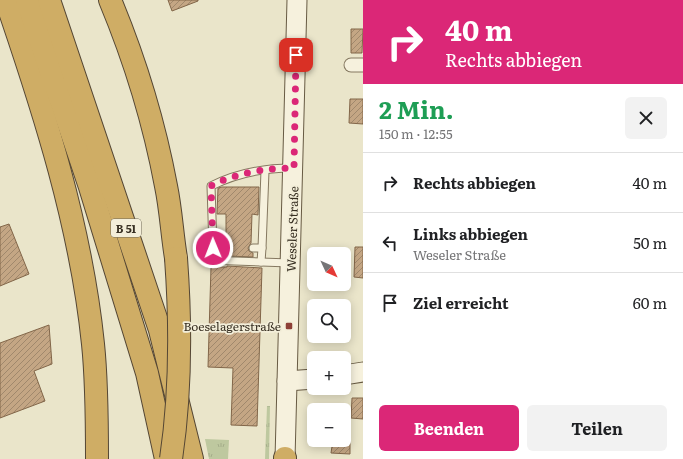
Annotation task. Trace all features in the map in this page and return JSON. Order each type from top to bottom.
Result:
[{"type":"highway","points":[[6,0],[40,105],[63,186],[78,252],[92,343],[96,389],[97,459]]},
{"type":"highway","name":"B 51","points":[[27,0],[90,187],[147,373],[166,459]]},
{"type":"highway","name":"B 51","points":[[49,0],[160,330],[192,459]]},
{"type":"highway","points":[[110,0],[125,36],[153,125],[166,187],[176,258],[180,358],[177,408],[171,459]]},
{"type":"main road","name":"Weseler Straße","points":[[285,459],[294,168],[297,0]]},
{"type":"main road","points":[[351,374],[363,372]]},
{"type":"main road","points":[[287,381],[307,380]]},
{"type":"lane","points":[[228,248],[213,248],[211,186],[226,178],[265,171],[294,168]]},
{"type":"lane","points":[[261,262],[265,171]]},
{"type":"lane","points":[[253,248],[262,248]]},
{"type":"lane","points":[[206,260],[290,262]]},
{"type":"green space","points":[[267,406],[270,406],[269,459],[265,459]]},
{"type":"green space","points":[[205,439],[229,440],[228,459],[209,459]]},
{"type":"building","points":[[168,0],[198,0],[198,1],[172,11]]},
{"type":"building","points":[[351,29],[363,29],[362,53],[351,53]]},
{"type":"building","points":[[350,99],[363,99],[363,124],[349,123]]},
{"type":"building","points":[[259,187],[258,215],[252,214],[251,243],[248,248],[249,251],[253,253],[253,257],[227,256],[233,248],[231,244],[226,243],[226,214],[217,214],[218,188]]},
{"type":"building","points":[[9,224],[29,274],[0,286],[0,227]]},
{"type":"building","points":[[355,247],[363,247],[363,278],[354,277]]},
{"type":"building","points":[[227,266],[262,268],[257,426],[231,425],[233,368],[208,367],[211,267]]},
{"type":"building","points":[[49,325],[52,364],[34,371],[45,401],[0,418],[0,343]]},
{"type":"building","points":[[352,398],[363,398],[363,419],[351,418]]},
{"type":"building","points":[[332,447],[350,447],[350,454],[331,453]]},
{"type":"place","name":"Boeselagerstraße","points":[[289,326]]},
{"type":"route","points":[[213,248],[211,186],[226,178],[277,169],[294,168],[296,55]]}]
